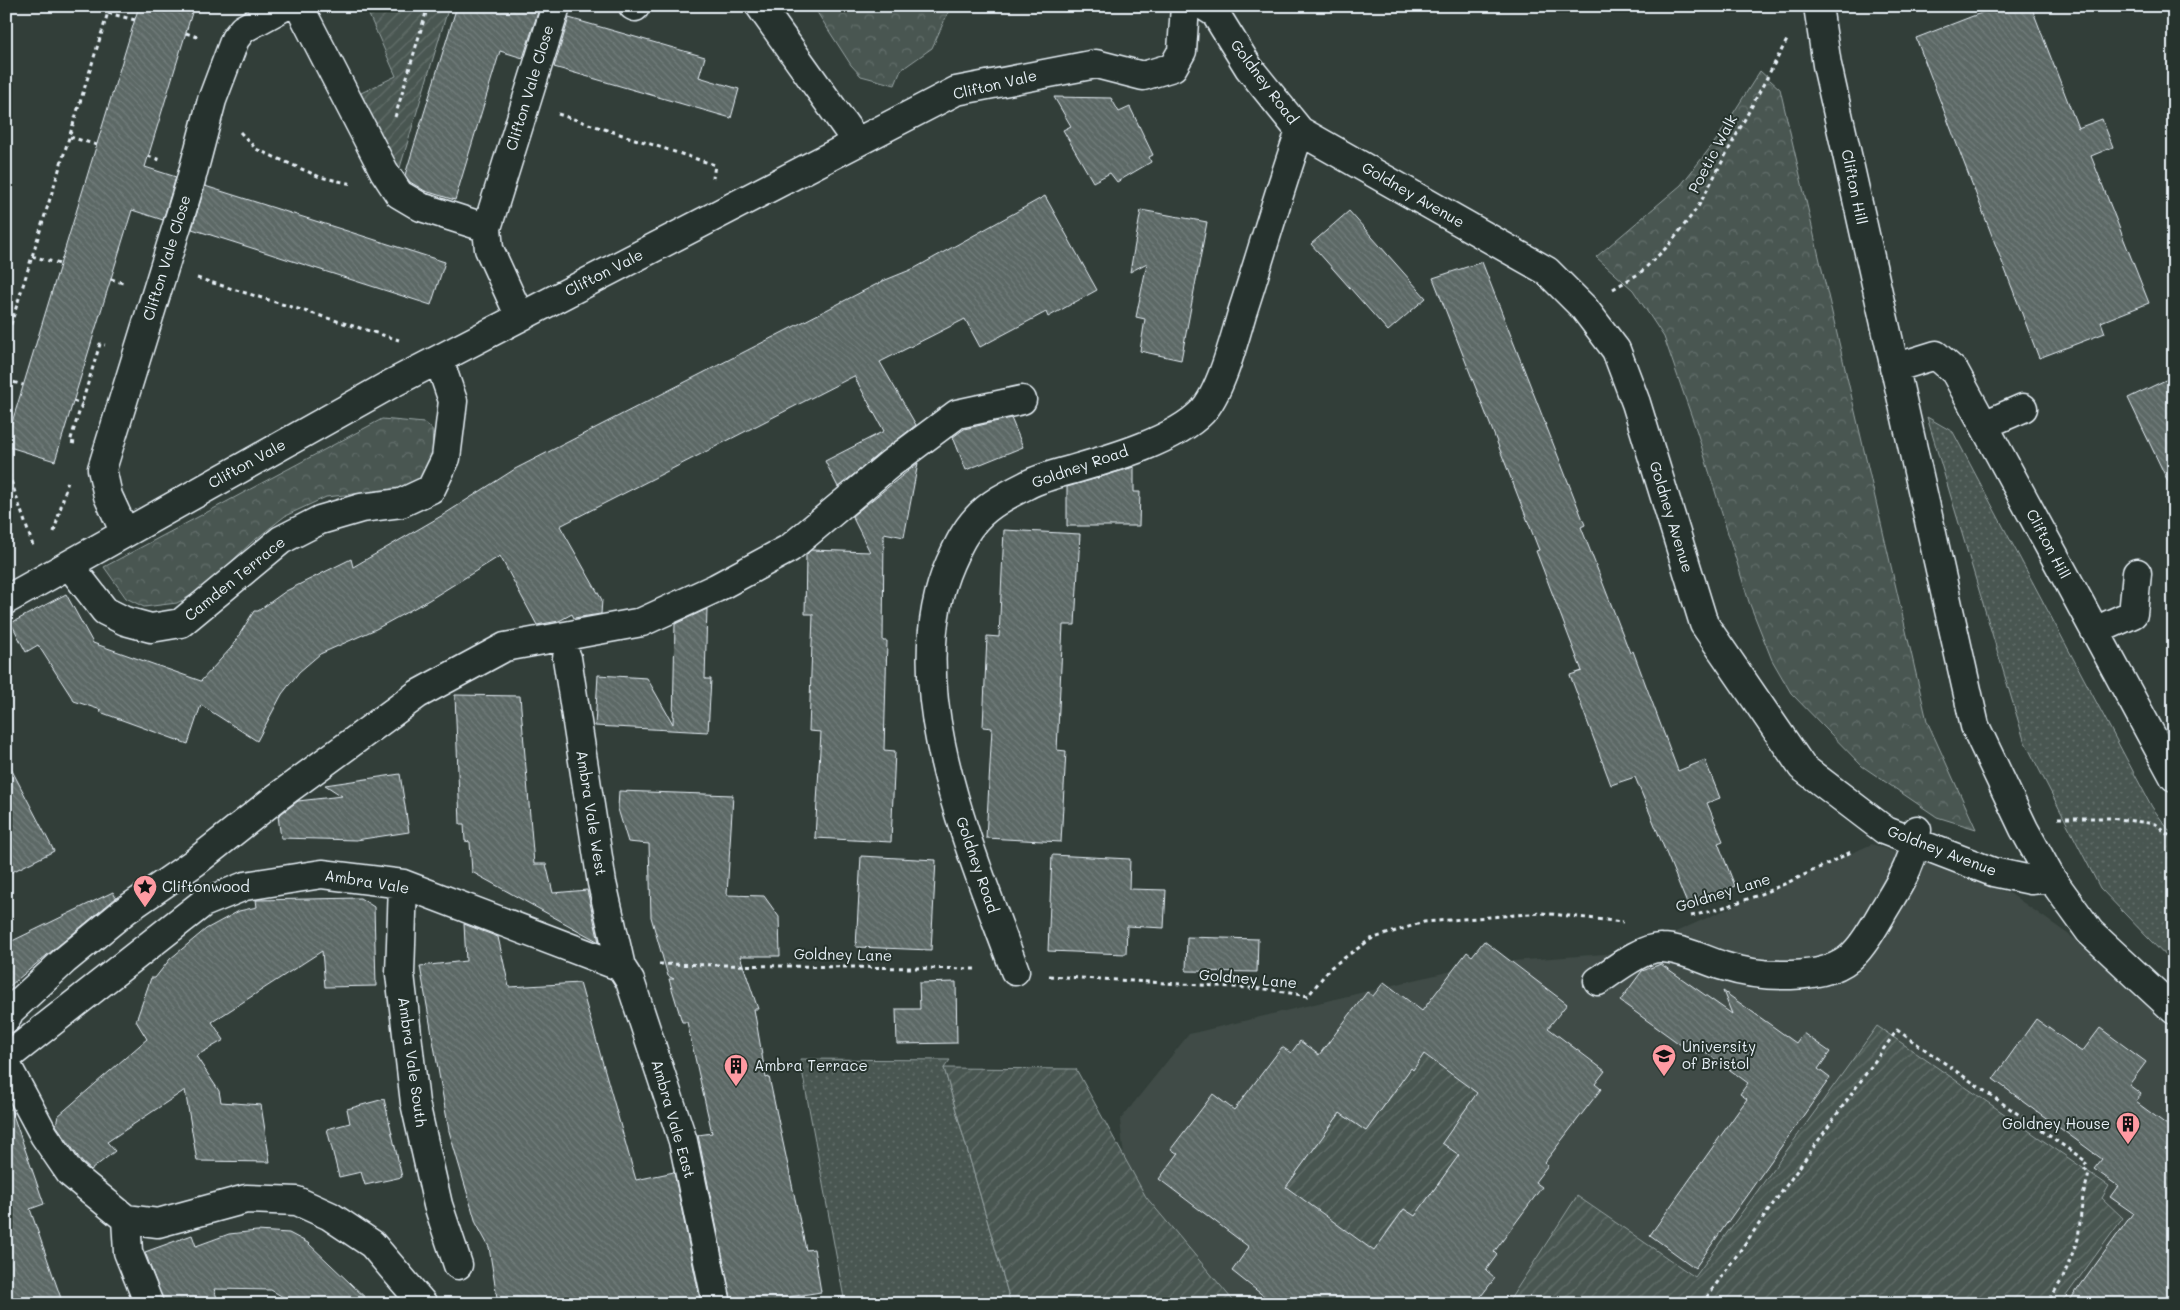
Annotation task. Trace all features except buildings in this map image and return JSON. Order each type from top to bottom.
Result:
[{"type":"street","name":"Clifton Vale Close","points":[[125,533],[108,496],[102,469],[189,188],[212,100],[239,34],[285,6]]},
{"type":"street","points":[[299,6],[384,171],[399,194],[421,207],[487,228]]},
{"type":"street","name":"Clifton Vale Close","points":[[520,317],[489,249],[487,228],[556,6]]},
{"type":"street","points":[[760,6],[856,141]]},
{"type":"street","name":"Clifton Vale","points":[[6,600],[70,566],[390,384],[856,141],[956,91],[1096,64],[1142,76],[1173,67],[1182,51],[1185,6]]},
{"type":"street","name":"Goldney Road","points":[[1015,971],[960,818],[937,728],[931,658],[935,615],[943,579],[959,542],[974,521],[994,504],[1032,482],[1111,458],[1170,435],[1202,412],[1212,396],[1229,356],[1300,131],[1249,68],[1214,13],[1204,6]]},
{"type":"street","name":"Clifton Hill","points":[[1818,6],[1828,65],[1894,368],[1975,726],[2024,829]]},
{"type":"street","name":"Goldney Avenue","points":[[1300,131],[1547,271],[1584,308],[1616,350],[1633,394],[1704,624],[1802,767],[1886,831],[1916,837],[1993,872],[2031,880],[2051,878]]},
{"type":"street","name":"Clifton Hill","points":[[1894,368],[1936,355],[1955,372],[2174,776]]},
{"type":"street","name":"Camden Terrace","points":[[70,566],[105,611],[125,621],[151,628],[182,623],[281,540],[320,520],[361,508],[401,503],[430,489],[446,458],[453,401],[439,360]]},
{"type":"street","points":[[6,1020],[10,1011],[64,960],[126,910],[194,863],[276,798],[418,694],[505,647],[642,622],[716,588],[790,548],[890,464],[957,414],[1022,400]]},
{"type":"street","points":[[1984,425],[2023,408]]},
{"type":"street","points":[[2095,631],[2133,614],[2137,572]]},
{"type":"street","name":"Ambra Vale West","points":[[567,658],[602,883],[622,967]]},
{"type":"street","points":[[2024,829],[2051,878],[2090,932],[2174,1010]]},
{"type":"street","points":[[1598,981],[1637,955],[1660,947],[1724,967],[1772,976],[1798,975],[1829,969],[1853,955],[1870,931],[1909,867],[1916,837]]},
{"type":"street","name":"Ambra Vale","points":[[8,1051],[203,904],[245,886],[322,874],[403,884],[622,967]]},
{"type":"street","name":"Ambra Vale South","points":[[403,884],[400,974],[414,1103],[438,1205],[458,1266]]},
{"type":"street","name":"Ambra Vale East","points":[[622,967],[630,981],[683,1141],[717,1304]]},
{"type":"street","points":[[8,1051],[44,1135],[70,1173],[126,1219],[158,1223],[246,1199],[297,1201],[330,1216],[372,1244],[423,1304]]},
{"type":"street","points":[[126,1219],[128,1252],[149,1304]]},
{"type":"path","points":[[6,340],[110,6]]},
{"type":"path","points":[[364,132],[394,120],[428,6]]},
{"type":"path","points":[[108,13],[135,20]]},
{"type":"path","name":"Poetic Walk","points":[[1612,290],[1640,273],[1669,245],[1698,207],[1791,32]]},
{"type":"path","points":[[186,33],[201,38]]},
{"type":"path","points":[[212,100],[256,150],[320,177]]},
{"type":"path","points":[[552,112],[715,165]]},
{"type":"path","points":[[70,137],[97,145]]},
{"type":"path","points":[[148,156],[163,161]]},
{"type":"path","points":[[32,256],[60,264]]},
{"type":"path","points":[[191,276],[400,340]]},
{"type":"path","points":[[111,279],[126,284]]},
{"type":"path","points":[[70,450],[100,344],[102,344]]},
{"type":"path","points":[[6,380],[23,385]]},
{"type":"path","points":[[74,401],[82,404]]},
{"type":"path","points":[[6,466],[34,548],[40,544]]},
{"type":"path","points":[[50,536],[66,489],[69,472]]},
{"type":"path","points":[[2024,829],[2062,816],[2111,818],[2156,824],[2174,840]]},
{"type":"path","name":"Goldney Lane","points":[[1687,917],[1716,910],[1783,886],[1886,831]]},
{"type":"path","name":"Goldney Lane","points":[[622,967],[666,963],[1015,971],[1055,976],[1266,989],[1308,996],[1330,968],[1370,939],[1424,922],[1542,913],[1630,923]]},
{"type":"path","points":[[1702,1304],[1897,1030],[2087,1162],[2083,1167],[2089,1174],[2082,1196],[2078,1239],[2062,1278],[2048,1304]]},
{"type":"shaded area","name":"University of Bristol","points":[[1872,844],[2011,894],[2082,944],[2174,1026],[2174,1304],[1161,1304],[1133,1243],[1120,1120],[1189,1034],[1485,963],[1631,952]]},
{"type":"green space","points":[[365,6],[449,6],[398,174],[361,93],[396,76]]},
{"type":"green space","points":[[813,6],[951,6],[932,48],[901,70],[895,85],[861,76],[851,65]]},
{"type":"green space","points":[[1760,71],[1780,89],[1927,721],[1976,829],[1937,817],[1862,766],[1791,693],[1772,660],[1749,602],[1697,432],[1664,337],[1633,290],[1596,257],[1681,185],[1717,139]]},
{"type":"green space","points":[[1927,417],[1953,432],[2152,807],[2174,837],[2174,965],[2100,888],[2024,740]]},
{"type":"green space","points":[[382,419],[424,423],[432,429],[434,464],[423,482],[400,489],[326,497],[285,516],[251,543],[201,590],[177,603],[144,607],[126,598],[104,567]]},
{"type":"green space","points":[[1877,1026],[2109,1186],[2102,1198],[2123,1218],[2060,1304],[1507,1304],[1577,1196],[1695,1277]]},
{"type":"green space","points":[[1529,1048],[1443,1143],[1459,1155],[1415,1216],[1404,1209],[1386,1233],[1402,1282],[1286,1187],[1318,1143],[1321,1121],[1330,1127],[1340,1113],[1366,1131],[1400,1084],[1405,1064],[1413,1069],[1424,1054]]},
{"type":"green space","points":[[800,1059],[950,1060],[944,1068],[1011,1304],[845,1304]]},
{"type":"green space","points":[[944,1068],[1076,1069],[1146,1197],[1236,1304],[1011,1304]]},
{"type":"place","name":"Cliftonwood","points":[[145,908]]},
{"type":"place","name":"University of Bristol","points":[[1664,1077]]},
{"type":"place","name":"Ambra Terrace","points":[[736,1087]]},
{"type":"place","name":"Goldney House","points":[[2128,1145]]}]
